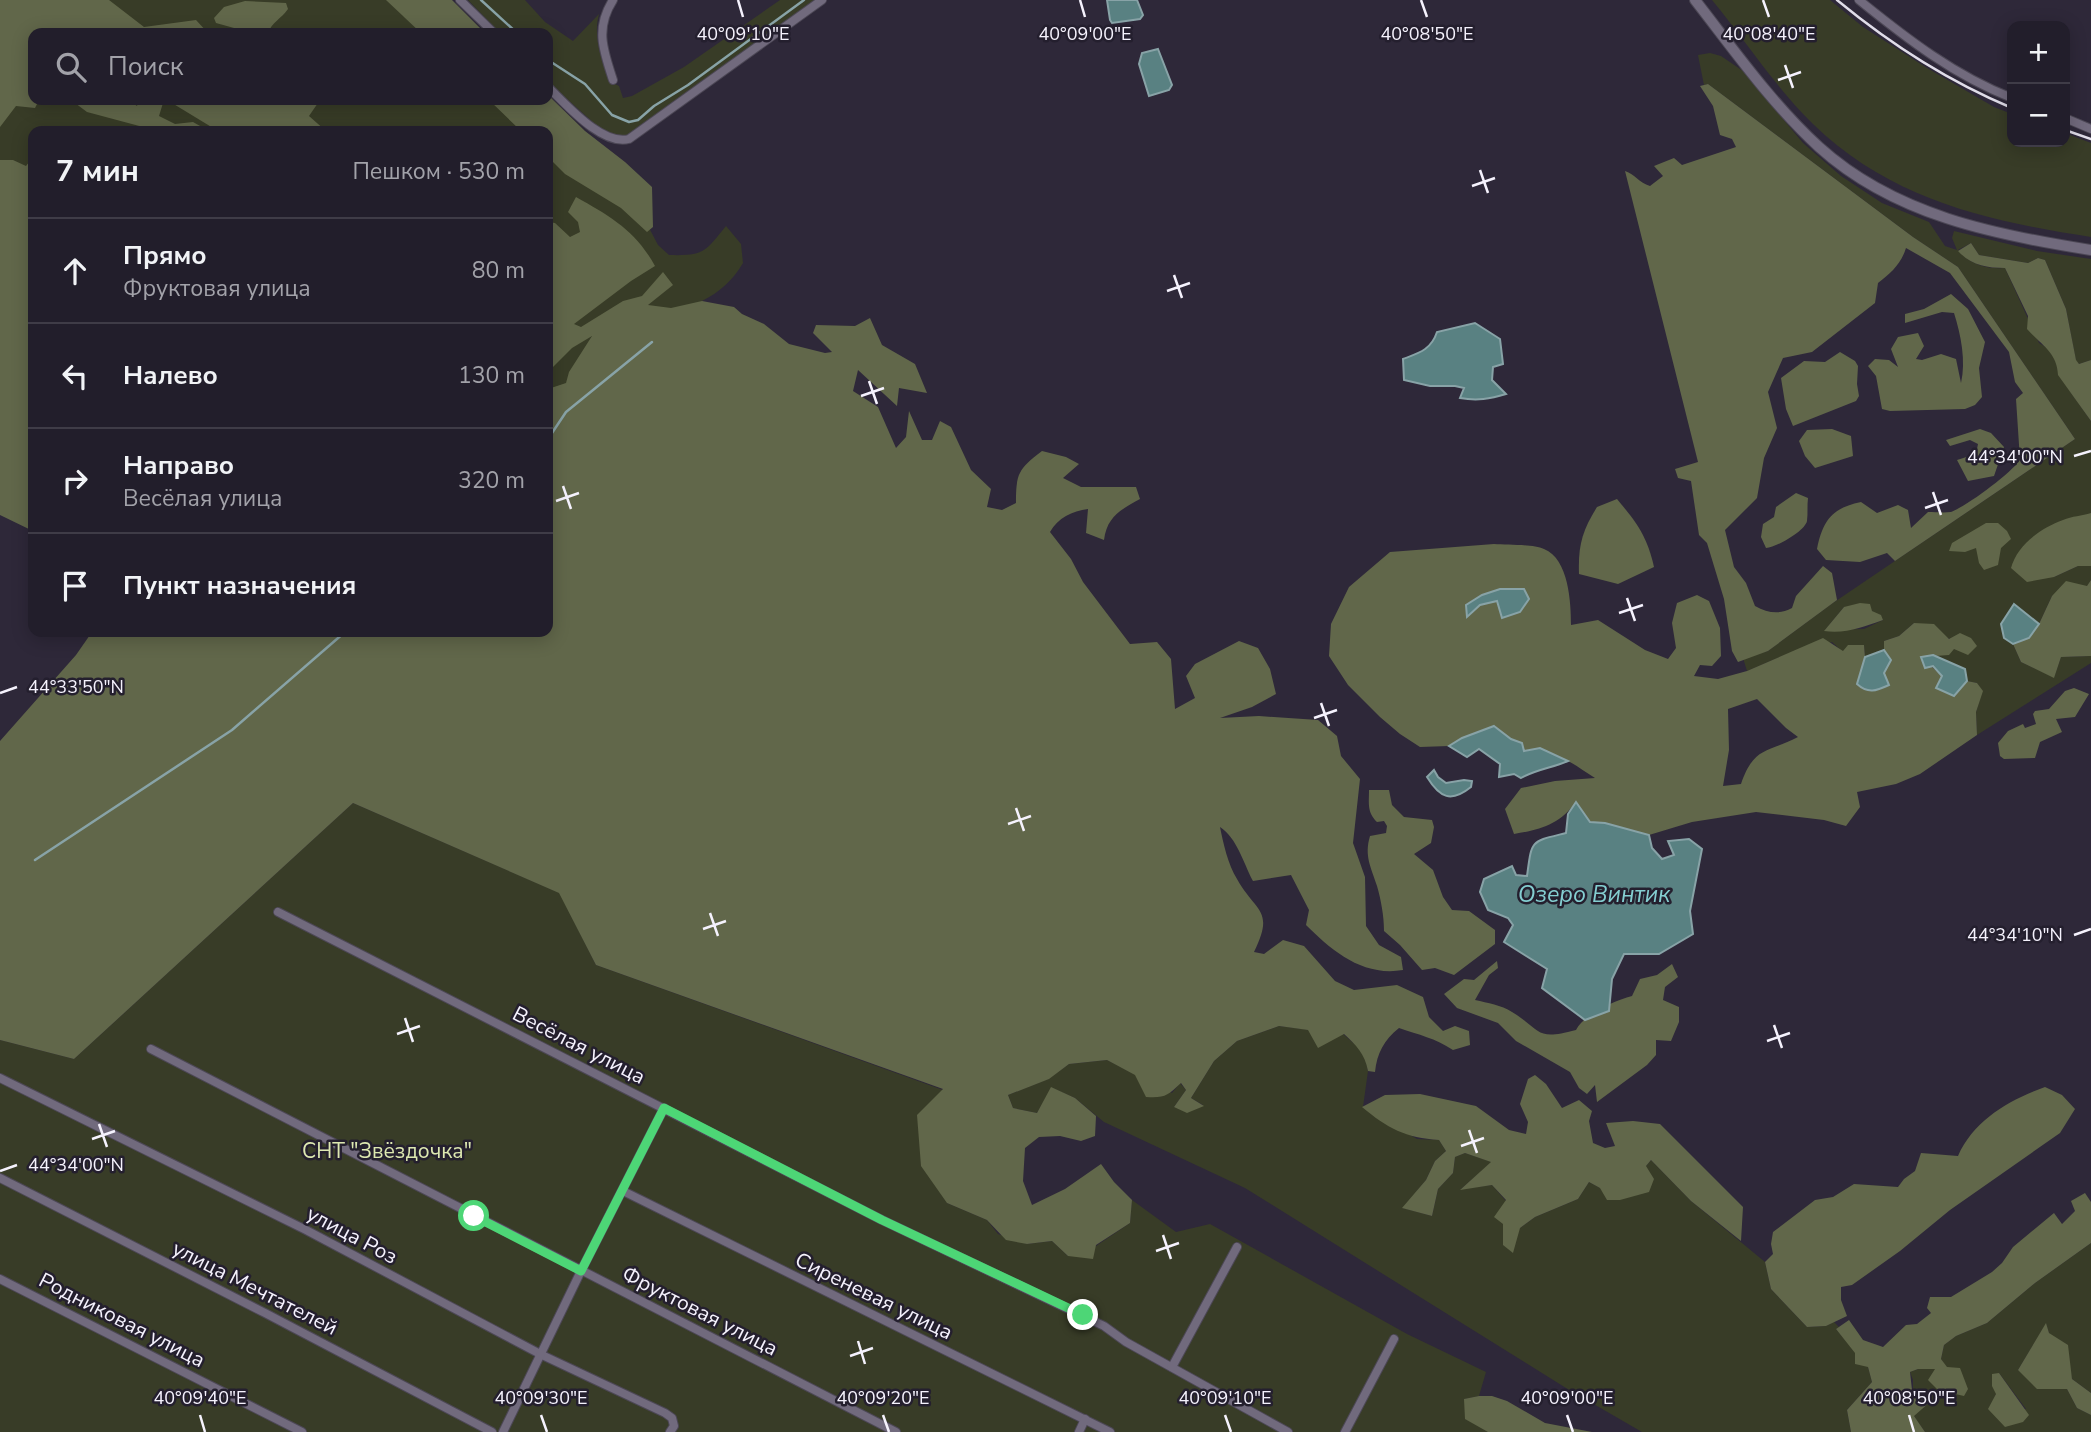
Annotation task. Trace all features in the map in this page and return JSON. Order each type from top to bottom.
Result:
[{"type":"main road","points":[[1695,0],[1796,124],[1848,169],[1888,193],[1939,217],[1982,229],[2091,250]]},
{"type":"street","points":[[460,0],[489,28]]},
{"type":"street","points":[[613,0],[605,12],[601,26],[605,54],[613,80]]},
{"type":"street","points":[[553,91],[604,135],[620,142],[629,139],[822,0]]},
{"type":"street","points":[[1859,0],[1952,68],[1976,83],[2007,96]]},
{"type":"street","points":[[2070,120],[2091,129]]},
{"type":"street","name":"Весёлая улица","points":[[278,912],[882,1220],[1104,1326],[1126,1342],[1288,1432]]},
{"type":"street","name":"Фруктовая улица","points":[[151,1049],[896,1432]]},
{"type":"street","name":"улица Роз","points":[[0,1078],[306,1230],[542,1354],[665,1413],[672,1418],[674,1426],[670,1432]]},
{"type":"street","points":[[503,1432],[664,1108]]},
{"type":"street","name":"улица Мечтателей","points":[[0,1178],[492,1432]]},
{"type":"street","name":"Сиреневая улица","points":[[623,1191],[1110,1432]]},
{"type":"street","points":[[1172,1367],[1237,1247]]},
{"type":"street","name":"Родниковая улица","points":[[0,1279],[302,1432]]},
{"type":"street","points":[[1345,1432],[1394,1339]]},
{"type":"street","points":[[1079,1432],[1085,1419]]},
{"type":"green space","points":[[7,0],[408,0],[440,28],[28,28],[28,105],[526,105],[547,126],[28,126],[28,189],[0,172],[0,17]]},
{"type":"green space","points":[[468,0],[525,0],[545,22],[573,41],[599,14],[597,39],[601,56],[609,81],[619,86],[623,98],[632,96],[684,67],[780,0],[816,0],[637,130],[622,137],[605,133],[553,86],[553,28],[495,28]]},
{"type":"green space","points":[[1712,0],[1830,0],[1863,27],[1927,68],[2007,112],[2007,147],[2070,147],[2070,135],[2091,143],[2091,237],[1978,214],[1908,189],[1843,150],[1799,110]]},
{"type":"green space","points":[[1710,53],[1721,56],[1743,71],[1803,143],[1841,176],[1882,203],[1929,222],[1945,246],[1957,250],[1952,238],[1954,231],[2037,251],[2091,259],[2091,360],[2079,364],[2076,361],[2066,309],[2045,260],[2038,258],[2028,263],[1979,255],[1971,243],[1958,250],[1979,265],[2005,268],[2039,343],[2054,356],[2059,375],[2091,421],[2091,513],[2054,577],[2078,566],[2091,566],[2091,580],[2087,587],[2052,596],[2039,624],[2031,617],[2009,614],[2001,624],[2004,638],[2013,644],[2021,662],[2054,677],[2061,657],[2091,656],[2091,663],[1977,735],[1976,712],[1982,691],[1977,683],[1967,681],[1964,669],[1933,655],[1949,655],[1950,639],[1914,623],[1899,636],[1884,641],[1884,650],[1865,657],[1864,645],[1843,652],[1832,642],[1787,654],[1747,671],[1743,658],[1768,651],[1830,605],[2075,439],[1958,267],[1913,237],[1708,84],[1704,85],[1698,55]],"holes":[[[1844,607],[1872,611],[1883,620],[1864,629],[1825,630]]]},
{"type":"green space","points":[[553,131],[647,224],[658,245],[669,255],[690,255],[703,251],[726,226],[741,244],[743,263],[726,285],[553,400]]},
{"type":"green space","name":"СНТ \"Звёздочка\"","points":[[353,803],[560,893],[596,965],[943,1090],[947,1203],[987,1220],[998,1234],[1027,1244],[1052,1241],[1068,1256],[1096,1246],[1130,1223],[1132,1200],[1176,1232],[1210,1224],[1407,1334],[1486,1372],[1479,1396],[1465,1399],[1488,1432],[0,1432],[0,1040],[74,1059]]},
{"type":"green space","points":[[1279,1026],[1343,1034],[1358,1047],[1366,1060],[1368,1071],[1363,1107],[1417,1139],[1439,1140],[1446,1151],[1435,1161],[1426,1180],[1403,1208],[1432,1216],[1438,1189],[1453,1173],[1455,1157],[1465,1153],[1492,1162],[1461,1189],[1492,1185],[1506,1201],[1520,1228],[1535,1217],[1578,1199],[1589,1182],[1600,1188],[1646,1166],[1651,1160],[1691,1201],[1765,1262],[1771,1289],[1807,1327],[1826,1326],[1834,1322],[1839,1327],[1836,1329],[1868,1367],[1872,1382],[1847,1410],[1851,1432],[1642,1432],[1566,1388],[1245,1188],[1104,1122],[1075,1098],[1052,1088],[1037,1113],[1013,1108],[1008,1095],[1048,1079],[1069,1064],[1107,1060],[1172,1093],[1180,1083],[1186,1090],[1174,1107],[1203,1105],[1191,1098],[1214,1061],[1237,1041]]},
{"type":"green space","points":[[2091,1243],[2091,1393],[2072,1379],[2069,1367],[2046,1324],[2018,1370],[2067,1389],[2077,1408],[2091,1415],[2091,1432],[1925,1432],[1913,1415],[1913,1380],[1910,1372],[1936,1369],[1951,1392],[1964,1395],[1941,1359],[1944,1345],[1956,1336],[1987,1323],[2035,1283]],"holes":[[[1999,1373],[2026,1409],[1989,1409],[1996,1394]]]},
{"type":"shaded area","points":[[0,0],[109,0],[144,27],[196,20],[203,28],[28,28],[28,105],[36,105],[35,108],[16,106],[0,127]]},
{"type":"shaded area","points":[[386,0],[452,0],[480,28],[416,28]]},
{"type":"shaded area","points":[[245,1],[286,3],[288,9],[271,28],[234,28],[216,23],[214,18],[224,7]]},
{"type":"shaded area","points":[[1708,84],[1913,237],[1958,267],[2075,439],[1895,561],[1887,553],[1860,562],[1826,560],[1817,549],[1819,539],[1830,517],[1843,508],[1861,502],[1877,513],[1898,505],[1908,510],[1911,528],[1928,512],[1951,512],[1967,503],[1998,481],[2020,460],[2016,399],[2023,393],[2015,382],[2009,352],[1950,273],[1906,248],[1895,268],[1878,283],[1875,303],[1812,352],[1783,358],[1768,392],[1777,428],[1764,458],[1757,498],[1725,530],[1734,567],[1746,583],[1755,606],[1764,610],[1778,612],[1792,608],[1796,596],[1823,566],[1832,573],[1837,600],[1768,651],[1738,662],[1732,651],[1724,599],[1707,543],[1699,535],[1691,481],[1678,478],[1675,469],[1698,462],[1625,171],[1650,186],[1663,176],[1654,166],[1674,158],[1682,165],[1736,147],[1732,139],[1720,135],[1713,106],[1700,86]]},
{"type":"shaded area","points":[[553,100],[585,131],[652,187],[653,227],[647,232],[621,208],[565,174],[553,162],[553,126],[516,126],[494,105],[553,105]]},
{"type":"shaded area","points":[[78,105],[162,105],[159,116],[175,124],[193,122],[200,126],[139,126],[87,112]]},
{"type":"shaded area","points":[[175,105],[317,105],[309,116],[320,126],[210,126]]},
{"type":"shaded area","points":[[0,160],[13,160],[26,166],[28,163],[28,529],[0,515]]},
{"type":"shaded area","points":[[576,197],[600,211],[631,234],[655,266],[574,324],[581,327],[623,301],[642,296],[663,272],[673,285],[648,305],[671,308],[702,301],[734,307],[742,314],[764,324],[789,344],[825,353],[832,352],[813,333],[816,325],[855,326],[870,318],[882,345],[915,364],[927,393],[899,388],[897,406],[858,370],[853,391],[878,407],[896,448],[906,437],[909,411],[922,440],[932,440],[940,421],[951,427],[971,470],[991,489],[987,507],[1002,510],[1016,503],[1020,473],[1042,451],[1066,457],[1079,464],[1063,478],[1081,487],[1136,487],[1140,499],[1111,520],[1104,540],[1086,533],[1088,509],[1066,516],[1050,532],[1071,559],[1083,582],[1130,644],[1157,642],[1171,659],[1175,709],[1195,698],[1186,676],[1195,664],[1239,641],[1258,648],[1270,669],[1276,694],[1252,707],[1220,718],[1259,716],[1318,720],[1337,736],[1341,756],[1360,779],[1353,843],[1365,877],[1366,926],[1379,945],[1401,957],[1403,970],[1375,970],[1362,966],[1326,944],[1306,925],[1309,910],[1291,875],[1253,881],[1235,844],[1220,827],[1234,873],[1263,919],[1260,938],[1254,952],[1264,954],[1283,940],[1304,946],[1335,981],[1354,990],[1397,985],[1423,997],[1429,1017],[1443,1031],[1455,1026],[1469,1031],[1470,1045],[1453,1050],[1399,1028],[1382,1047],[1375,1072],[1368,1071],[1359,1050],[1344,1034],[1318,1048],[1308,1030],[1279,1026],[1237,1041],[1214,1061],[1191,1098],[1204,1106],[1187,1113],[1174,1107],[1186,1090],[1181,1083],[1165,1095],[1146,1097],[1135,1075],[1107,1060],[1069,1064],[1049,1079],[1008,1095],[1013,1108],[1037,1113],[1051,1087],[1075,1098],[1096,1116],[1095,1136],[1081,1141],[1060,1136],[1039,1137],[1025,1148],[1023,1181],[1032,1205],[1065,1189],[1101,1164],[1132,1200],[1130,1223],[1096,1245],[1093,1259],[1068,1256],[1052,1241],[1027,1244],[1006,1240],[987,1220],[947,1203],[921,1166],[917,1115],[943,1089],[596,965],[559,893],[353,803],[74,1059],[0,1040],[0,741],[76,655],[89,637],[553,637],[553,387],[566,383],[569,372],[592,336],[572,348],[553,367],[553,223],[570,237],[580,232],[578,222],[568,212]]},
{"type":"shaded area","points":[[1971,243],[1979,255],[2028,263],[2038,258],[2045,260],[2066,309],[2076,360],[2079,364],[2091,360],[2091,421],[2058,375],[2055,360],[2027,329],[2028,316],[2005,268],[1979,265],[1958,251]]},
{"type":"shaded area","points":[[1951,294],[1968,309],[1985,342],[1979,368],[1982,397],[1975,405],[1965,409],[1882,409],[1876,376],[1868,366],[1875,359],[1889,360],[1898,367],[1891,349],[1898,337],[1918,333],[1924,346],[1916,359],[1922,360],[1941,354],[1956,359],[1961,383],[1962,348],[1954,313],[1942,312],[1905,323],[1905,314],[1924,309]]},
{"type":"shaded area","points":[[1840,352],[1855,361],[1858,366],[1859,396],[1856,401],[1793,426],[1786,409],[1781,378],[1804,361],[1825,362]]},
{"type":"shaded area","points":[[1832,429],[1851,436],[1853,456],[1815,468],[1805,456],[1799,441],[1807,430]]},
{"type":"shaded area","points":[[1980,429],[1991,433],[2004,447],[1994,476],[1968,481],[1957,460],[1976,454],[1978,444],[1970,440],[1950,446],[1946,440]]},
{"type":"shaded area","points":[[1796,493],[1808,498],[1805,525],[1790,538],[1766,548],[1761,537],[1763,524],[1774,517],[1776,507]]},
{"type":"shaded area","points":[[1617,499],[1640,530],[1654,567],[1618,584],[1579,574],[1580,547],[1584,531],[1597,507]]},
{"type":"shaded area","points":[[2091,513],[2091,566],[2078,566],[2054,577],[2027,582],[2011,568],[2024,545],[2038,533],[2055,523]]},
{"type":"shaded area","points":[[1986,523],[1998,523],[2011,539],[2001,548],[1998,565],[1984,570],[1979,563],[1976,548],[1965,552],[1949,551],[1952,543]]},
{"type":"shaded area","points":[[1494,544],[1539,547],[1552,554],[1564,572],[1571,625],[1598,620],[1645,650],[1668,659],[1676,648],[1672,623],[1677,603],[1697,595],[1709,601],[1720,628],[1721,656],[1712,666],[1700,665],[1694,676],[1718,679],[1747,671],[1823,638],[1843,651],[1848,645],[1864,645],[1863,664],[1888,682],[1883,673],[1891,660],[1884,650],[1884,641],[1899,636],[1914,623],[1934,624],[1949,639],[1960,633],[1971,638],[1977,646],[1968,655],[1954,649],[1949,655],[1921,657],[1942,676],[1954,696],[1967,681],[1977,683],[1983,691],[1976,712],[1977,735],[1920,774],[1896,784],[1857,792],[1860,807],[1846,826],[1824,820],[1756,812],[1692,822],[1649,835],[1605,823],[1590,822],[1576,802],[1563,816],[1549,825],[1514,834],[1505,809],[1521,788],[1555,781],[1595,778],[1553,754],[1524,751],[1522,743],[1511,739],[1494,726],[1449,746],[1420,747],[1380,717],[1348,685],[1329,656],[1331,624],[1349,587],[1390,552]],"holes":[[[1757,699],[1798,737],[1763,752],[1751,763],[1741,784],[1723,786],[1729,750],[1728,709]]]},
{"type":"shaded area","points":[[2091,580],[2091,656],[2061,657],[2054,678],[2021,662],[2013,644],[2029,638],[2052,596],[2066,581],[2087,586]]},
{"type":"shaded area","points":[[1860,603],[1870,604],[1872,611],[1881,615],[1883,620],[1847,631],[1824,631],[1844,607]]},
{"type":"shaded area","points":[[2074,688],[2089,694],[2075,717],[2056,719],[2062,732],[2040,742],[2035,758],[2004,759],[2000,756],[1998,743],[2008,731],[2023,724],[2025,728],[2036,724],[2033,714],[2035,711],[2049,709],[2065,691]]},
{"type":"shaded area","points":[[1369,790],[1389,790],[1392,805],[1404,817],[1432,820],[1434,827],[1431,843],[1414,854],[1433,870],[1443,897],[1452,910],[1469,911],[1495,930],[1495,944],[1454,975],[1435,968],[1422,970],[1384,931],[1381,902],[1368,850],[1370,836],[1386,833],[1387,826],[1384,821],[1377,822],[1372,815],[1369,808]]},
{"type":"shaded area","points":[[1497,961],[1498,968],[1489,975],[1475,1000],[1508,1010],[1540,1032],[1553,1034],[1576,1030],[1592,1014],[1632,996],[1640,979],[1657,975],[1672,964],[1678,977],[1665,987],[1663,1000],[1679,1007],[1679,1022],[1671,1041],[1656,1040],[1656,1055],[1647,1065],[1597,1102],[1595,1085],[1587,1094],[1579,1088],[1570,1072],[1516,1041],[1498,1023],[1457,1008],[1444,994],[1464,979],[1474,980]]},
{"type":"shaded area","points":[[1535,1075],[1546,1084],[1562,1108],[1579,1100],[1592,1111],[1589,1121],[1593,1143],[1605,1148],[1615,1146],[1606,1123],[1633,1121],[1660,1124],[1743,1207],[1741,1241],[1691,1201],[1651,1160],[1646,1166],[1654,1179],[1649,1192],[1620,1200],[1607,1200],[1600,1188],[1589,1182],[1578,1199],[1535,1217],[1520,1228],[1513,1253],[1503,1245],[1503,1224],[1494,1217],[1506,1200],[1492,1185],[1460,1190],[1491,1162],[1465,1153],[1455,1157],[1453,1173],[1438,1189],[1432,1216],[1402,1208],[1426,1180],[1435,1161],[1446,1151],[1439,1140],[1398,1131],[1362,1107],[1385,1095],[1420,1094],[1476,1106],[1509,1130],[1526,1134],[1528,1122],[1520,1104],[1528,1079]]},
{"type":"shaded area","points":[[2045,1087],[2062,1095],[2075,1109],[2060,1133],[1950,1210],[1900,1251],[1852,1285],[1841,1287],[1841,1300],[1847,1316],[1826,1326],[1807,1327],[1771,1289],[1765,1262],[1773,1254],[1773,1232],[1815,1200],[1833,1197],[1854,1184],[1898,1187],[1915,1171],[1921,1153],[1958,1156],[1973,1132],[1994,1113],[2018,1098]]},
{"type":"shaded area","points":[[2085,1193],[2091,1202],[2091,1243],[2035,1283],[1987,1323],[1956,1336],[1944,1345],[1941,1359],[1947,1367],[1960,1368],[1968,1389],[1964,1396],[1938,1390],[1928,1380],[1935,1369],[1918,1369],[1910,1372],[1912,1390],[1927,1394],[1930,1402],[1914,1416],[1925,1432],[1851,1432],[1847,1410],[1872,1382],[1868,1367],[1855,1364],[1855,1353],[1836,1329],[1849,1320],[1863,1340],[1883,1347],[1906,1325],[1917,1324],[1931,1313],[1927,1308],[1930,1297],[1951,1297],[1992,1272],[2013,1247],[2054,1213],[2062,1224],[2075,1211],[2071,1201]]},
{"type":"shaded area","points":[[2046,1323],[2049,1333],[2068,1345],[2072,1379],[2091,1393],[2091,1415],[2077,1408],[2067,1389],[2037,1389],[2018,1370]]},
{"type":"shaded area","points":[[1999,1373],[2029,1415],[2023,1422],[2005,1427],[1988,1409],[1996,1394],[1992,1386],[1992,1374]]},
{"type":"shaded area","points":[[1492,1396],[1507,1401],[1545,1423],[1592,1432],[1488,1432],[1465,1419],[1464,1399]]},
{"type":"water","points":[[1107,0],[1137,0],[1143,15],[1140,19],[1112,23]]},
{"type":"water","points":[[1158,49],[1172,85],[1169,90],[1149,96],[1139,64],[1142,53]]},
{"type":"water","points":[[1475,323],[1500,339],[1503,364],[1493,367],[1492,380],[1506,394],[1483,399],[1466,399],[1460,398],[1464,388],[1430,386],[1404,380],[1403,359],[1428,347],[1437,332]]},
{"type":"water","points":[[1500,589],[1524,589],[1529,599],[1520,612],[1502,618],[1497,601],[1480,605],[1467,617],[1466,605],[1482,595]]},
{"type":"water","points":[[2014,604],[2039,624],[2029,638],[2013,644],[2004,638],[2001,624]]},
{"type":"water","points":[[1884,650],[1891,660],[1884,673],[1889,685],[1872,690],[1861,687],[1857,684],[1865,657]]},
{"type":"water","points":[[1933,655],[1965,669],[1967,681],[1954,696],[1936,688],[1942,676],[1933,666],[1925,668],[1921,657]]},
{"type":"water","points":[[1494,726],[1511,739],[1522,743],[1524,751],[1540,748],[1568,761],[1521,778],[1514,774],[1499,777],[1500,764],[1479,749],[1467,757],[1449,746]]},
{"type":"water","points":[[1434,770],[1446,783],[1472,781],[1471,787],[1458,795],[1441,794],[1427,777]]},
{"type":"water","name":"Озеро Винтик","points":[[1576,802],[1590,822],[1605,823],[1649,835],[1652,848],[1662,859],[1674,855],[1668,841],[1689,839],[1702,849],[1690,911],[1693,934],[1659,954],[1624,954],[1612,979],[1609,1011],[1585,1020],[1542,988],[1547,969],[1504,942],[1513,925],[1508,918],[1488,910],[1480,892],[1484,879],[1512,866],[1516,875],[1527,876],[1530,855],[1535,844],[1545,838],[1566,833],[1568,814]]},
{"type":"waterway","points":[[481,0],[512,28]]},
{"type":"waterway","points":[[553,63],[585,84],[612,115],[629,122],[638,120],[804,0]]},
{"type":"waterway","points":[[553,432],[566,412],[652,342]]},
{"type":"waterway","points":[[35,860],[232,730],[339,637]]},
{"type":"railway","points":[[1837,0],[1921,60],[2007,106]]},
{"type":"railway","points":[[2070,132],[2091,139]]},
{"type":"route","points":[[474,1216],[581,1271],[664,1108],[882,1220],[1083,1315]]}]
